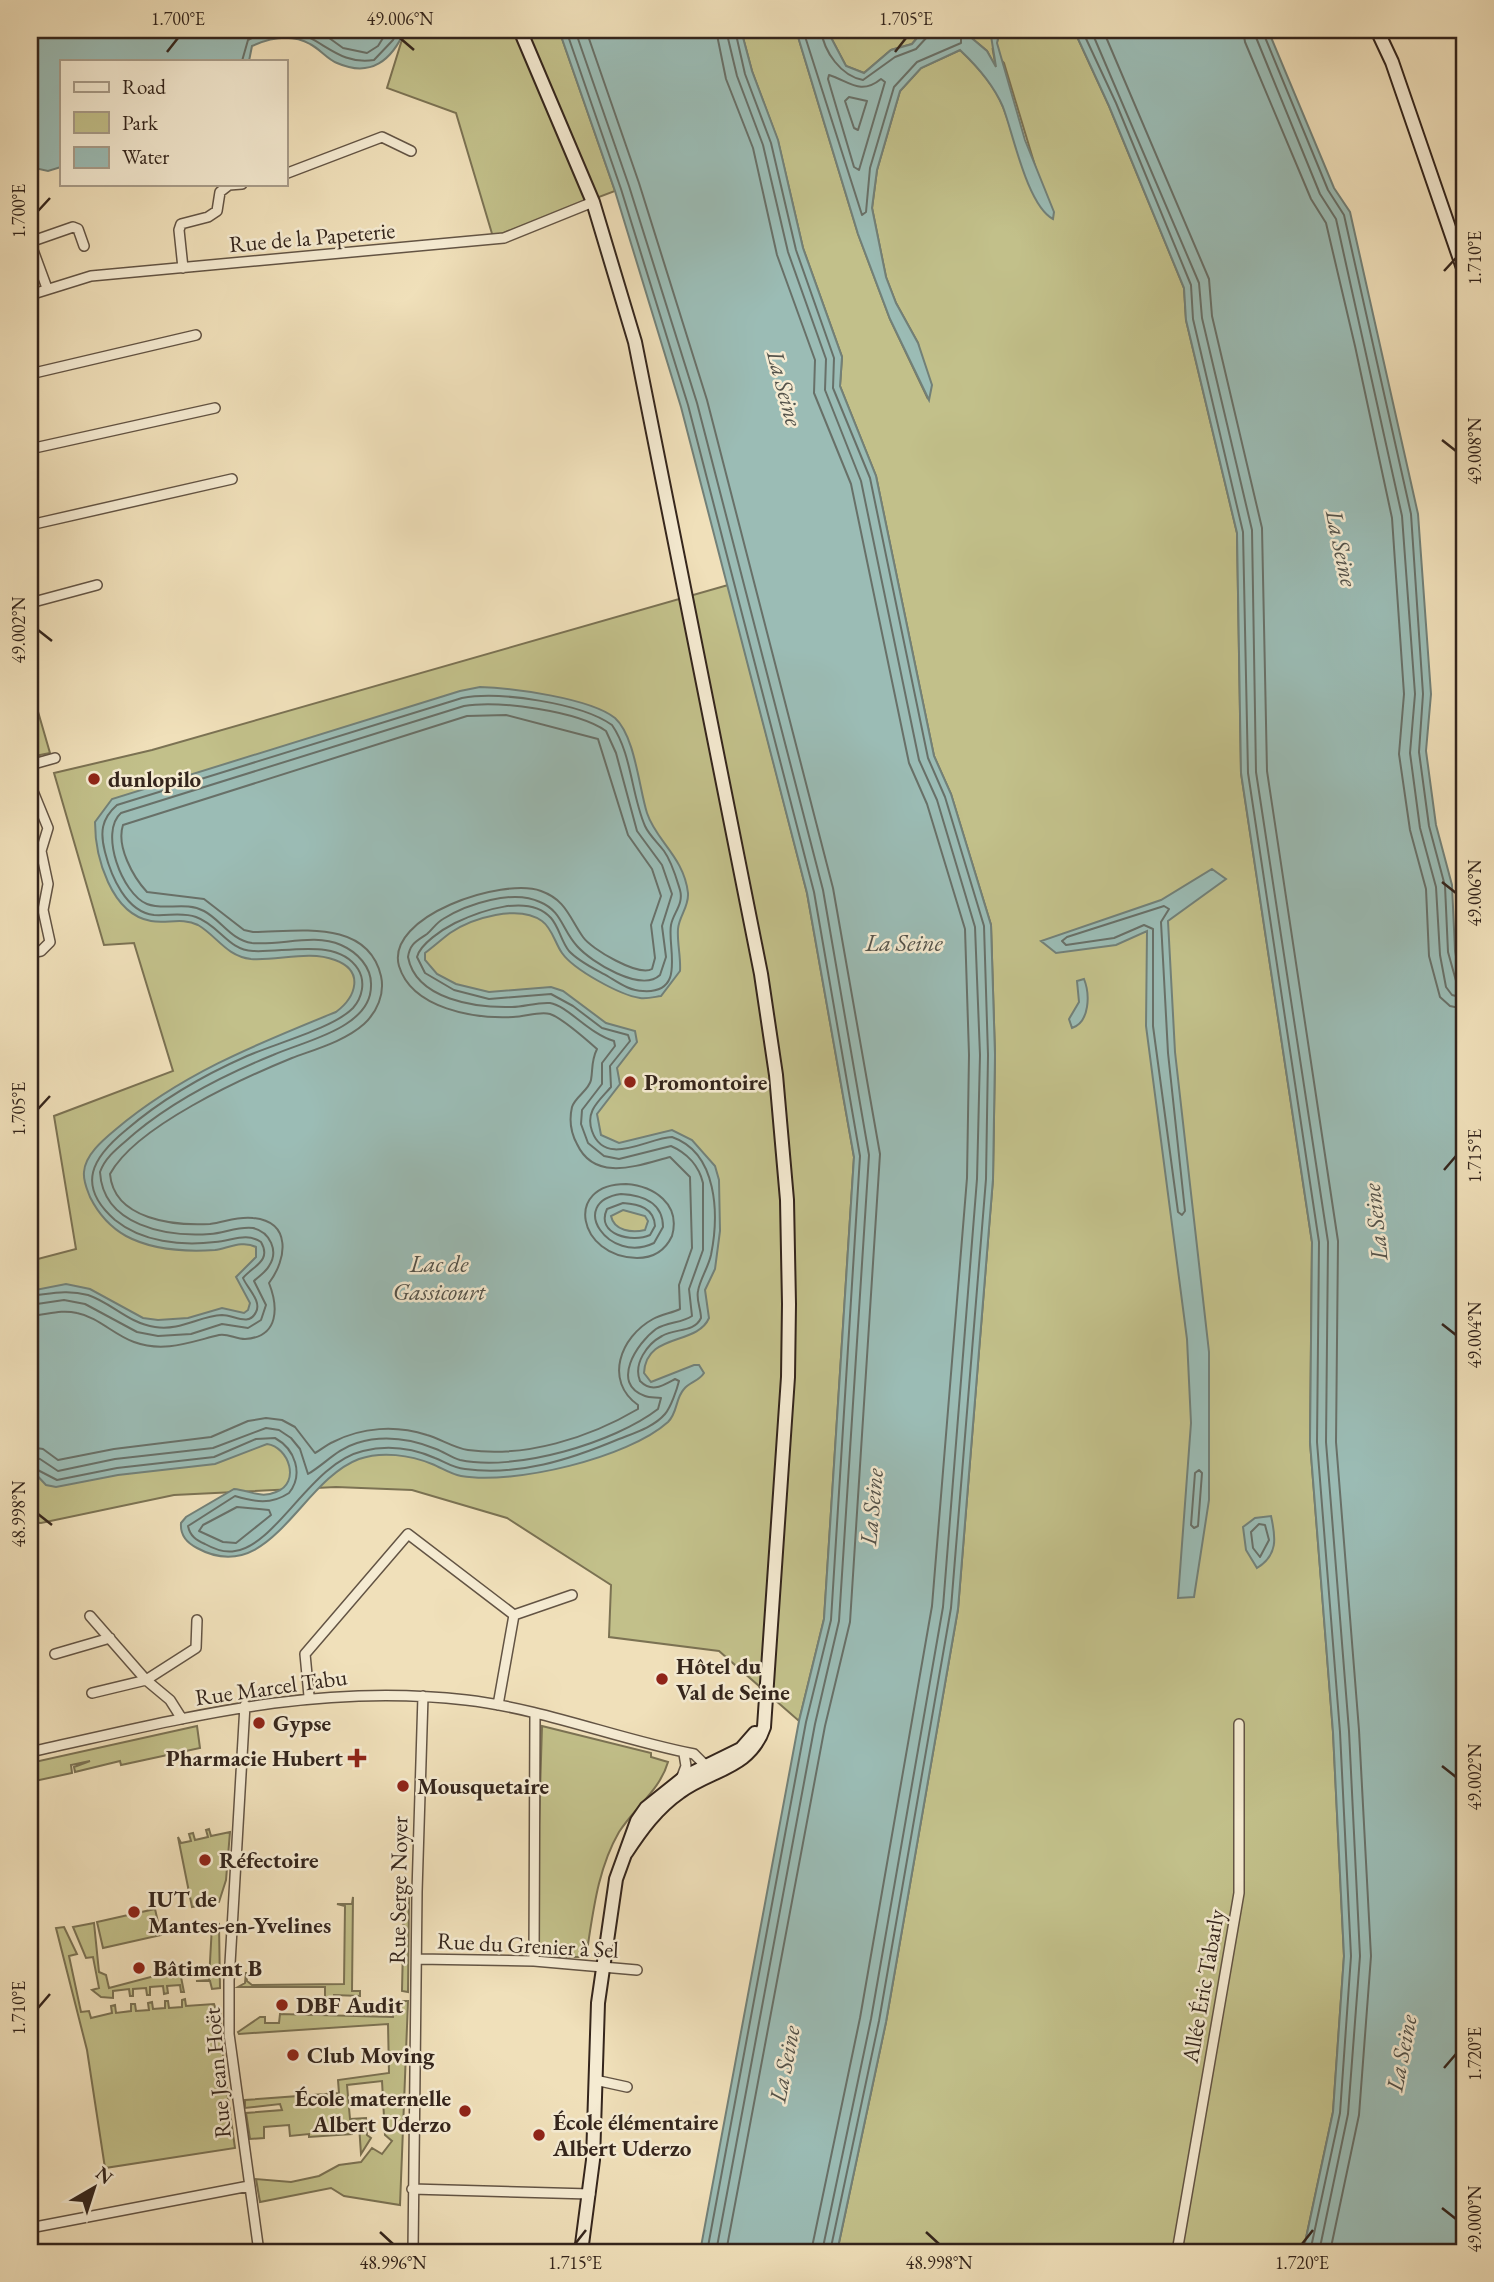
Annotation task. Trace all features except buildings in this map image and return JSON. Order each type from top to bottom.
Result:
[{"type":"main road","points":[[520,30],[593,202],[635,342],[771,1033],[787,1200],[788,1377],[764,1727],[753,1750],[739,1762],[681,1779],[663,1792],[640,1816],[613,1889],[601,1966],[590,2194],[581,2252]]},
{"type":"main road","points":[[1376,30],[1385,64],[1396,83],[1430,169],[1464,271]]},
{"type":"main road","points":[[626,1853],[649,1820],[669,1800],[704,1773]]},
{"type":"street","points":[[287,173],[382,137],[411,150]]},
{"type":"street","points":[[183,268],[178,230],[181,224],[208,217],[217,211],[220,192],[228,186]]},
{"type":"street","name":"Rue de la Papeterie","points":[[30,295],[91,276],[504,238],[593,202]]},
{"type":"street","points":[[47,288],[30,242],[73,227],[78,229],[84,246]]},
{"type":"street","points":[[30,374],[196,335]]},
{"type":"street","points":[[30,449],[215,408]]},
{"type":"street","points":[[30,525],[232,479]]},
{"type":"street","points":[[30,603],[97,585]]},
{"type":"street","points":[[30,765],[55,758]]},
{"type":"street","points":[[30,784],[48,828],[41,850],[48,884],[43,910],[50,942],[41,950],[30,953]]},
{"type":"street","points":[[309,1696],[304,1654],[408,1534],[514,1615]]},
{"type":"street","points":[[514,1615],[572,1595]]},
{"type":"street","points":[[498,1705],[514,1615]]},
{"type":"street","points":[[90,1616],[146,1680],[170,1700],[182,1719]]},
{"type":"street","points":[[92,1693],[146,1680],[196,1648],[197,1620]]},
{"type":"street","points":[[55,1654],[110,1638]]},
{"type":"street","name":"Rue Marcel Tabu","points":[[30,1752],[244,1705],[309,1696],[423,1696],[498,1705],[535,1713],[698,1756],[704,1773]]},
{"type":"street","name":"Rue Serge Noyer","points":[[413,2252],[416,1959],[423,1696]]},
{"type":"street","name":"Rue Jean Hoët","points":[[244,1705],[229,1991],[231,2063],[259,2252]]},
{"type":"street","points":[[534,1961],[535,1713]]},
{"type":"street","name":"Allée Éric Tabarly","points":[[1178,2252],[1239,1893],[1239,1724]]},
{"type":"street","points":[[681,1779],[686,1766],[683,1753]]},
{"type":"street","name":"Rue du Grenier à Sel","points":[[416,1959],[534,1961],[637,1970]]},
{"type":"street","points":[[595,2080],[627,2087]]},
{"type":"street","points":[[30,2228],[249,2186]]},
{"type":"street","points":[[412,2189],[590,2194]]},
{"type":"green space","points":[[405,30],[559,30],[615,191],[493,237],[456,113],[387,88]]},
{"type":"green space","points":[[741,30],[796,30],[858,234],[890,319],[928,399],[918,343],[896,303],[886,277],[872,208],[877,170],[900,91],[921,68],[960,50],[984,76],[1000,99],[1030,185],[1036,169],[1004,63],[993,51],[996,68],[987,51],[968,35],[968,30],[994,30],[992,36],[997,42],[1000,30],[1074,30],[1109,106],[1184,288],[1186,320],[1237,533],[1241,773],[1312,1242],[1310,1442],[1333,1732],[1344,1956],[1333,2112],[1303,2252],[837,2252],[886,2022],[958,1609],[993,1179],[995,1055],[991,925],[951,794],[934,756],[876,476],[840,386],[842,357],[803,248],[778,141],[752,71]]},
{"type":"green space","points":[[827,30],[933,30],[922,32],[912,44],[891,50],[864,73],[846,66]]},
{"type":"green space","points":[[728,585],[807,893],[854,1157],[824,1619],[799,1721],[719,1651],[609,1637],[611,1585],[507,1518],[412,1490],[336,1487],[174,1495],[41,1523],[30,1522],[30,1261],[76,1249],[54,1116],[173,1071],[134,943],[104,945],[54,773],[152,750]]},
{"type":"green space","points":[[30,684],[50,753],[30,757]]},
{"type":"green space","points":[[197,1726],[200,1748],[121,1765],[120,1761],[75,1772],[74,1767],[90,1761],[71,1765],[72,1773],[30,1782],[30,1763]]},
{"type":"green space","points":[[542,1726],[651,1753],[651,1757],[668,1762],[659,1781],[625,1823],[612,1847],[597,1893],[586,1957],[535,1957]]},
{"type":"green space","points":[[209,1829],[211,1836],[230,1832],[226,1880],[219,1902],[192,1907],[178,1837],[181,1843],[191,1841],[189,1834],[193,1833],[195,1840],[208,1837],[206,1830]]},
{"type":"green space","points":[[353,1897],[352,1991],[360,1991],[360,1996],[334,1995],[333,2003],[325,2003],[325,1987],[238,1987],[245,1983],[246,1972],[247,1981],[252,1985],[344,1984],[345,1906],[337,1904],[352,1904]]},
{"type":"green space","points":[[399,1897],[409,1898],[408,1992],[402,1991],[404,1900],[396,1900]]},
{"type":"green space","points":[[155,1909],[161,1935],[103,1948],[97,1922]]},
{"type":"green space","points":[[94,1923],[99,1972],[106,1975],[109,1988],[162,1974],[172,1977],[179,1967],[184,1992],[181,1992],[180,1985],[167,1986],[168,1993],[164,1994],[163,1986],[150,1987],[150,1995],[147,1995],[146,1988],[133,1989],[133,1996],[130,1996],[129,1989],[113,1991],[113,1998],[101,1997],[92,1990],[99,1988],[93,1957],[86,1958],[73,1927]]},
{"type":"green space","points":[[219,1924],[220,1988],[212,1989],[210,1981],[196,1981],[209,1980],[212,1925]]},
{"type":"green space","points":[[64,1927],[77,1954],[69,1956],[81,2012],[89,2011],[91,2018],[112,2013],[111,2006],[115,2005],[116,2013],[131,2011],[131,2004],[135,2004],[136,2011],[149,2010],[148,2003],[152,2002],[153,2009],[165,2008],[165,2001],[168,2001],[169,2008],[182,2007],[182,2000],[185,1999],[186,2006],[214,2004],[215,2007],[220,2007],[224,2069],[235,2148],[105,2168],[87,2050],[56,1928]]},
{"type":"green space","points":[[401,2001],[408,2001],[400,2205],[344,2196],[331,2188],[260,2202],[256,2179],[291,2182],[319,2176],[339,2165],[361,2162],[372,2148],[382,2154],[392,2141],[385,2135],[382,2081],[347,2085],[350,2119],[366,2118],[367,2135],[371,2138],[361,2154],[359,2125],[352,2126],[352,2134],[309,2137],[309,2134],[290,2136],[289,2125],[264,2127],[264,2138],[250,2139],[246,2113],[282,2110],[280,2104],[245,2108],[245,2100],[339,2093],[338,2080],[389,2073],[388,2024],[238,2032],[260,2017],[265,2017],[265,2023],[279,2023],[280,2014],[393,2017],[394,2008],[401,2009]]},
{"type":"water","points":[[30,30],[405,30],[387,58],[370,67],[360,68],[337,63],[310,44],[288,38],[252,46],[249,60],[60,60],[60,167],[48,171],[30,167]]},
{"type":"water","name":"La Seine","points":[[559,30],[741,30],[752,71],[778,140],[803,248],[842,357],[840,386],[876,476],[934,756],[951,794],[991,925],[995,1055],[993,1179],[958,1609],[886,2022],[837,2252],[700,2252],[799,1721],[824,1619],[854,1157],[807,893],[681,407],[615,191]]},
{"type":"water","points":[[796,30],[827,30],[846,66],[864,73],[891,50],[912,44],[922,32],[968,30],[968,35],[987,51],[996,67],[991,36],[994,30],[1000,30],[997,43],[1025,140],[1054,212],[1053,219],[1044,211],[1028,184],[1003,107],[995,91],[960,50],[921,68],[900,91],[877,170],[872,208],[886,277],[896,303],[918,343],[932,385],[929,400],[890,319],[858,234]]},
{"type":"water","points":[[1074,30],[1268,30],[1334,188],[1350,212],[1418,514],[1431,694],[1426,751],[1436,825],[1452,885],[1455,951],[1464,1000],[1464,2252],[1303,2252],[1333,2112],[1344,1956],[1333,1732],[1310,1442],[1312,1242],[1241,773],[1237,533],[1186,320],[1184,288],[1109,106]]},
{"type":"water","name":"Lac de Gassicourt","points":[[480,687],[550,695],[588,705],[615,718],[622,726],[632,749],[651,823],[676,859],[685,880],[688,898],[678,929],[680,971],[661,996],[631,996],[598,981],[568,960],[542,921],[521,914],[496,915],[459,927],[425,953],[425,960],[437,974],[456,984],[489,992],[551,987],[563,991],[606,1023],[635,1031],[637,1042],[617,1068],[620,1084],[597,1114],[601,1135],[619,1143],[672,1130],[692,1140],[715,1166],[719,1180],[720,1231],[715,1269],[705,1290],[709,1318],[703,1327],[694,1333],[653,1351],[647,1360],[644,1373],[651,1382],[694,1365],[699,1365],[704,1373],[681,1393],[668,1422],[650,1435],[626,1447],[569,1466],[483,1478],[457,1475],[405,1456],[377,1455],[359,1459],[338,1471],[265,1543],[245,1554],[222,1557],[190,1544],[183,1535],[181,1523],[186,1517],[234,1489],[265,1495],[276,1492],[288,1481],[290,1474],[286,1458],[275,1447],[267,1444],[215,1464],[118,1475],[56,1487],[46,1485],[30,1468],[30,1291],[66,1284],[90,1289],[143,1318],[158,1320],[188,1318],[222,1308],[244,1313],[248,1310],[250,1303],[236,1277],[256,1257],[256,1247],[241,1244],[215,1250],[192,1251],[136,1241],[110,1224],[93,1203],[85,1182],[85,1166],[95,1148],[105,1138],[166,1092],[221,1062],[336,1012],[352,992],[354,977],[344,965],[325,957],[251,959],[228,950],[198,925],[180,921],[157,922],[137,916],[125,908],[108,882],[98,851],[95,822],[112,799]],"holes":[[[623,1210],[645,1216],[648,1221],[645,1230],[635,1231],[620,1228],[611,1216]]]},
{"type":"water","points":[[1212,869],[1226,879],[1168,921],[1175,1052],[1209,1352],[1209,1500],[1194,1597],[1178,1598],[1191,1423],[1187,1339],[1146,1026],[1147,931],[1116,945],[1056,953],[1041,941],[1161,900]]},
{"type":"water","points":[[1084,979],[1087,1007],[1082,1020],[1072,1028],[1069,1019],[1079,1002],[1077,981]]},
{"type":"water","points":[[1271,1516],[1274,1545],[1269,1557],[1257,1568],[1246,1550],[1243,1527],[1255,1518]]},
{"type":"place","name":"dunlopilo","points":[[94,779]]},
{"type":"place","name":"Promontoire","points":[[630,1082]]},
{"type":"place","name":"Hôtel du Val de Seine","points":[[662,1679]]},
{"type":"place","name":"Gypse","points":[[259,1723]]},
{"type":"place","name":"Pharmacie Hubert","points":[[357,1758]]},
{"type":"place","name":"Mousquetaire","points":[[403,1786]]},
{"type":"place","name":"Réfectoire","points":[[205,1860]]},
{"type":"place","name":"IUT de Mantes-en-Yvelines","points":[[134,1912]]},
{"type":"place","name":"Bâtiment B","points":[[139,1968]]},
{"type":"place","name":"DBF Audit","points":[[282,2005]]},
{"type":"place","name":"Club Moving","points":[[293,2055]]},
{"type":"place","name":"École maternelle Albert Uderzo","points":[[465,2111]]},
{"type":"place","name":"École élémentaire Albert Uderzo","points":[[539,2135]]}]
